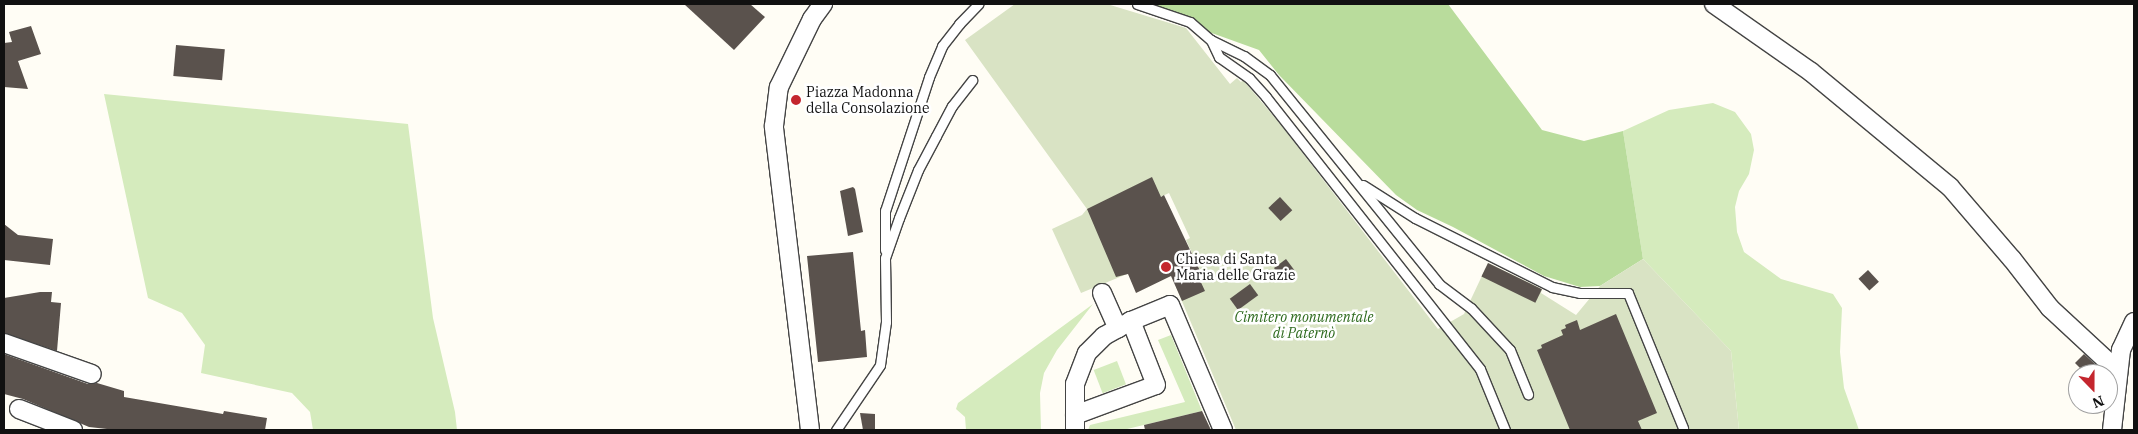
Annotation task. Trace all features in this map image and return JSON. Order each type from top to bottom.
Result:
[{"type":"street","points":[[810,430],[784,191],[774,126],[778,87],[812,19],[823,4]]},
{"type":"street","points":[[1714,4],[1811,72],[1950,188],[2012,259],[2050,308],[2111,364]]},
{"type":"street","points":[[1102,293],[1124,325],[1156,385],[1075,423],[1074,384],[1087,353],[1104,336],[1124,325],[1170,305],[1223,430]]},
{"type":"street","points":[[2118,365],[2121,350],[2134,322]]},
{"type":"street","points":[[4,343],[92,374]]},
{"type":"street","points":[[19,409],[73,430]]},
{"type":"street","points":[[2112,430],[2113,414]]},
{"type":"lane","points":[[836,430],[880,365],[886,322],[885,212],[916,113],[942,46],[978,4]]},
{"type":"lane","points":[[1137,4],[1190,22],[1211,40],[1244,56],[1270,75],[1439,284],[1471,308],[1510,350],[1528,394]]},
{"type":"lane","points":[[1211,40],[1220,57],[1249,78],[1266,97],[1480,369],[1504,430]]},
{"type":"lane","points":[[885,258],[918,170],[952,106],[972,80]]},
{"type":"lane","points":[[1356,181],[1415,218],[1552,286],[1580,293],[1628,293],[1683,428]]},
{"type":"green space","name":"Cimitero monumentale di Paternò","points":[[1015,4],[1107,4],[1186,28],[1230,84],[1237,78],[1241,82],[1243,80],[1281,125],[1438,329],[1464,314],[1488,263],[1542,289],[1541,293],[1576,315],[1600,286],[1643,259],[1731,351],[1739,430],[1236,430],[1176,287],[1202,275],[1186,240],[1190,238],[1169,193],[1111,220],[1127,274],[1081,293],[1052,229],[1082,215],[1087,209],[965,40]]},
{"type":"green space","points":[[1151,4],[1448,4],[1542,130],[1584,141],[1623,131],[1643,259],[1600,286],[1580,287],[1544,276],[1453,227],[1417,210],[1396,195],[1279,75],[1259,50],[1209,32],[1189,17]]},
{"type":"green space","points":[[104,94],[408,124],[433,318],[455,412],[457,430],[313,430],[310,412],[292,393],[201,373],[205,345],[182,313],[148,298]]},
{"type":"green space","points":[[1713,103],[1735,112],[1751,134],[1754,150],[1749,174],[1739,191],[1735,207],[1737,232],[1744,252],[1781,279],[1833,294],[1842,308],[1840,352],[1844,388],[1859,430],[1739,430],[1731,351],[1643,259],[1623,131],[1669,110]]},
{"type":"green space","points":[[1093,304],[1057,350],[1044,373],[1040,393],[1041,430],[966,430],[965,417],[956,409],[958,403]]},
{"type":"green space","points":[[1171,335],[1202,411],[1123,430],[1088,430],[1090,425],[1185,402],[1158,340]]},
{"type":"green space","points":[[1117,361],[1126,384],[1103,393],[1094,370]]},
{"type":"building","points":[[684,4],[750,4],[765,17],[734,50]]},
{"type":"building","points":[[31,26],[41,54],[18,61],[28,89],[4,87],[4,43],[12,42],[9,32]]},
{"type":"building","points":[[176,45],[225,49],[222,80],[173,76]]},
{"type":"building","points":[[1152,177],[1161,197],[1164,195],[1202,275],[1198,276],[1205,291],[1182,301],[1171,276],[1136,293],[1128,274],[1116,277],[1087,209]]},
{"type":"building","points":[[853,187],[855,189],[863,232],[848,236],[840,191]]},
{"type":"building","points":[[1280,197],[1292,210],[1281,221],[1268,208]]},
{"type":"building","points":[[4,224],[18,235],[53,239],[50,265],[4,260]]},
{"type":"building","points":[[853,252],[861,331],[865,330],[867,357],[818,362],[807,256]]},
{"type":"building","points":[[1286,259],[1295,271],[1283,280],[1274,268]]},
{"type":"building","points":[[1488,263],[1542,289],[1535,303],[1481,276]]},
{"type":"building","points":[[1868,270],[1879,282],[1869,291],[1858,279]]},
{"type":"building","points":[[1250,284],[1258,295],[1238,310],[1230,299]]},
{"type":"building","points":[[52,292],[51,302],[61,303],[57,351],[4,333],[4,298]]},
{"type":"building","points":[[1616,314],[1657,413],[1638,421],[1642,430],[1570,430],[1537,350],[1542,348],[1541,345],[1563,335],[1561,330],[1566,328],[1565,325],[1577,320],[1580,330]]},
{"type":"building","points":[[4,354],[88,384],[97,383],[124,391],[124,397],[223,414],[224,411],[267,418],[265,430],[116,430],[89,427],[23,399],[4,394]]},
{"type":"building","points":[[2084,354],[2095,364],[2076,364]]},
{"type":"building","points":[[1202,411],[1211,430],[1145,430],[1144,425]]},
{"type":"building","points":[[860,413],[875,414],[875,430],[863,430]]},
{"type":"place","name":"Piazza Madonna della Consolazione","points":[[796,100]]},
{"type":"place","name":"Chiesa di Santa Maria delle Grazie","points":[[1166,267]]}]
